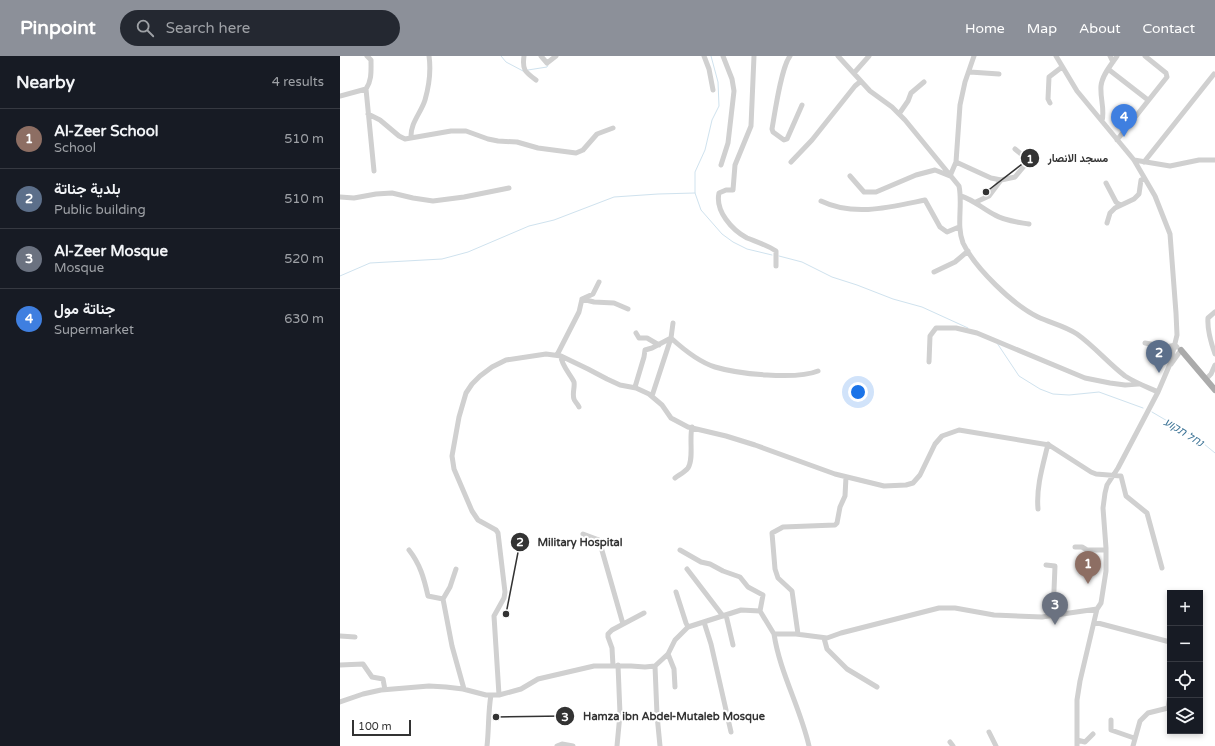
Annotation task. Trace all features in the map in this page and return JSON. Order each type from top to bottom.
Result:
[{"type":"main road","points":[[1181,350],[1215,390]]},
{"type":"street","points":[[367,56],[371,60],[370,82],[366,89],[374,170]]},
{"type":"street","points":[[411,138],[410,130],[425,100],[430,69],[429,56]]},
{"type":"street","points":[[524,56],[523,68],[527,74],[536,80]]},
{"type":"street","points":[[541,56],[547,63],[556,56]]},
{"type":"street","points":[[704,56],[709,68],[713,90]]},
{"type":"street","points":[[721,165],[728,142],[734,91],[732,79],[723,56]]},
{"type":"street","points":[[754,56],[751,126],[735,165],[733,190],[726,190],[720,193],[718,200],[721,213],[732,226],[745,237],[776,251],[776,266]]},
{"type":"street","points":[[790,56],[782,77],[772,129],[773,132],[784,140],[787,139],[802,106]]},
{"type":"street","points":[[838,56],[870,91],[900,114],[959,186],[961,196],[960,234],[973,259],[998,287],[1019,305],[1037,317],[1075,333],[1120,372],[1139,384],[1158,392]]},
{"type":"street","points":[[854,73],[869,56]]},
{"type":"street","points":[[950,176],[956,162],[960,105],[965,82],[970,72],[974,56]]},
{"type":"street","points":[[1056,56],[1077,91],[1134,160],[1155,196],[1170,234],[1177,335],[1181,350]]},
{"type":"street","points":[[1110,56],[1113,62]]},
{"type":"street","points":[[1102,121],[1104,110],[1101,87],[1102,79],[1117,56]]},
{"type":"street","points":[[1118,140],[1167,77],[1166,73],[1145,56]]},
{"type":"street","points":[[1050,103],[1048,99],[1049,77],[1062,67]]},
{"type":"street","points":[[1108,69],[1148,100]]},
{"type":"street","points":[[970,72],[999,74]]},
{"type":"street","points":[[1107,223],[1110,213],[1120,205],[1134,199],[1139,194],[1141,180],[1144,177],[1143,164],[1147,163],[1214,74]]},
{"type":"street","points":[[791,162],[812,140],[855,86],[861,81]]},
{"type":"street","points":[[900,114],[911,93],[924,82]]},
{"type":"street","points":[[340,96],[366,89]]},
{"type":"street","points":[[368,114],[380,120],[399,136],[406,139],[451,131],[466,131],[488,139],[517,142],[538,148],[576,153],[583,150],[598,134],[613,128]]},
{"type":"street","points":[[956,162],[990,178],[1001,180],[1015,177],[1028,160],[1015,149]]},
{"type":"street","points":[[1134,160],[1170,166],[1199,160],[1215,160]]},
{"type":"street","points":[[850,176],[864,192],[876,192],[916,175],[935,170],[950,176]]},
{"type":"street","points":[[976,202],[989,196],[1001,180]]},
{"type":"street","points":[[1106,183],[1116,202],[1120,205]]},
{"type":"street","points":[[340,197],[354,198],[392,193],[433,201],[464,197],[509,188]]},
{"type":"street","points":[[961,196],[976,202],[995,216],[1029,224]]},
{"type":"street","points":[[821,201],[830,206],[842,209],[879,210],[925,200],[940,227],[947,232],[959,227]]},
{"type":"street","points":[[934,272],[955,262],[968,251]]},
{"type":"street","points":[[582,299],[593,294],[599,282]]},
{"type":"street","points":[[582,299],[594,302],[614,303],[628,309]]},
{"type":"street","points":[[559,356],[579,312],[582,299]]},
{"type":"street","points":[[1215,312],[1208,318],[1208,324],[1210,338],[1215,354]]},
{"type":"street","points":[[652,396],[671,338],[673,324]]},
{"type":"street","points":[[929,362],[930,336],[936,328],[956,328],[977,333],[1085,378],[1110,384],[1139,384]]},
{"type":"street","points":[[636,333],[639,338],[647,338],[658,345]]},
{"type":"street","points":[[1093,734],[1085,742],[1077,743],[1077,700],[1080,681],[1097,609],[1101,603],[1106,571],[1104,522],[1105,493],[1107,485],[1114,475],[1158,392],[1174,355],[1177,335]]},
{"type":"street","points":[[635,387],[644,357],[644,350],[671,338]]},
{"type":"street","points":[[671,338],[684,349],[714,367],[752,374],[768,375],[810,374],[818,371]]},
{"type":"street","points":[[1145,343],[1167,346],[1175,345],[1181,350]]},
{"type":"street","points":[[1174,355],[1181,350]]},
{"type":"street","points":[[499,695],[494,616],[504,598],[505,592],[499,539],[496,530],[478,520],[472,511],[454,469],[452,449],[462,404],[472,384],[492,367],[506,360],[546,354],[559,356],[588,368],[606,380],[620,385],[635,387],[652,396],[662,405],[672,418],[692,428],[734,438],[818,469],[884,486],[906,485],[913,483],[920,475],[935,444],[942,436],[960,430],[1048,444],[1090,472],[1096,474],[1121,476],[1126,496],[1147,513],[1162,568]]},
{"type":"street","points":[[1174,355],[1183,357],[1190,362]]},
{"type":"street","points":[[559,356],[574,383],[574,398],[579,407]]},
{"type":"street","points":[[1206,379],[1211,374],[1215,365]]},
{"type":"street","points":[[675,478],[688,468],[691,457],[690,435],[692,428]]},
{"type":"street","points":[[1038,509],[1038,487],[1048,444]]},
{"type":"street","points":[[798,634],[792,590],[778,578],[774,569],[772,533],[782,527],[835,525],[837,523],[840,507],[845,496],[846,477]]},
{"type":"street","points":[[583,534],[599,540],[623,624]]},
{"type":"street","points":[[1075,548],[1082,547],[1087,550],[1106,550]]},
{"type":"street","points":[[409,550],[416,559],[424,576],[428,596],[443,599]]},
{"type":"street","points":[[680,550],[701,562],[710,564],[740,577],[748,587],[763,595],[760,611],[774,634],[776,647],[785,678],[798,709],[809,746]]},
{"type":"street","points":[[1046,565],[1055,566],[1053,615]]},
{"type":"street","points":[[456,569],[450,588],[443,599],[452,646],[464,689]]},
{"type":"street","points":[[687,569],[724,615],[733,645]]},
{"type":"street","points":[[676,592],[688,627]]},
{"type":"street","points":[[774,634],[798,634],[824,638],[939,608],[955,608],[994,615],[1042,617],[1097,609]]},
{"type":"street","points":[[340,702],[363,694],[386,690],[429,686],[464,689],[491,695],[499,695],[521,688],[538,679],[594,666],[655,666],[668,654],[675,640],[688,627],[741,610],[760,611]]},
{"type":"street","points":[[617,746],[620,714],[615,666],[608,634],[612,630],[644,613]]},
{"type":"street","points":[[704,622],[711,644],[731,732]]},
{"type":"street","points":[[1094,622],[1167,641]]},
{"type":"street","points":[[340,636],[355,637]]},
{"type":"street","points":[[824,638],[827,649],[847,669],[877,687]]},
{"type":"street","points":[[668,654],[674,669],[675,687]]},
{"type":"street","points":[[340,665],[363,664],[372,677],[383,679],[386,690]]},
{"type":"street","points":[[655,666],[660,746]]},
{"type":"street","points":[[488,746],[490,731],[488,709],[491,695]]},
{"type":"street","points":[[1133,746],[1140,721],[1148,713],[1168,708],[1170,698]]},
{"type":"street","points":[[1111,720],[1111,730],[1134,738]]},
{"type":"street","points":[[989,732],[996,746]]},
{"type":"street","points":[[557,746],[562,744],[573,746]]},
{"type":"waterway","points":[[501,56],[506,62],[523,71]]},
{"type":"waterway","points":[[711,56],[718,82],[719,106],[712,120],[705,150],[695,172],[695,193],[701,210],[722,234],[733,242],[747,249],[772,255]]},
{"type":"waterway","points":[[528,70],[547,67],[548,65]]},
{"type":"waterway","points":[[340,276],[370,263],[442,259],[468,252],[529,226],[554,220],[614,197],[695,193]]},
{"type":"waterway","points":[[779,256],[802,262],[832,277],[893,299],[922,307],[968,328]]},
{"type":"waterway","points":[[997,343],[1019,376],[1040,389],[1053,394],[1069,395],[1099,392],[1143,408]]},
{"type":"waterway","name":"נחל תקוע","points":[[1152,412],[1198,439],[1215,453]]},
{"type":"place","name":"جناتة مول","points":[[1124,137]]},
{"type":"place","name":"مسجد الانصار","points":[[986,192]]},
{"type":"place","name":"بلدية جناتة","points":[[1159,373]]},
{"type":"place","name":"Al-Zeer School","points":[[1088,584]]},
{"type":"place","name":"Military Hospital","points":[[506,614]]},
{"type":"place","name":"Al-Zeer Mosque","points":[[1055,625]]},
{"type":"place","name":"Hamza ibn Abdel-Mutaleb Mosque","points":[[496,717]]}]
